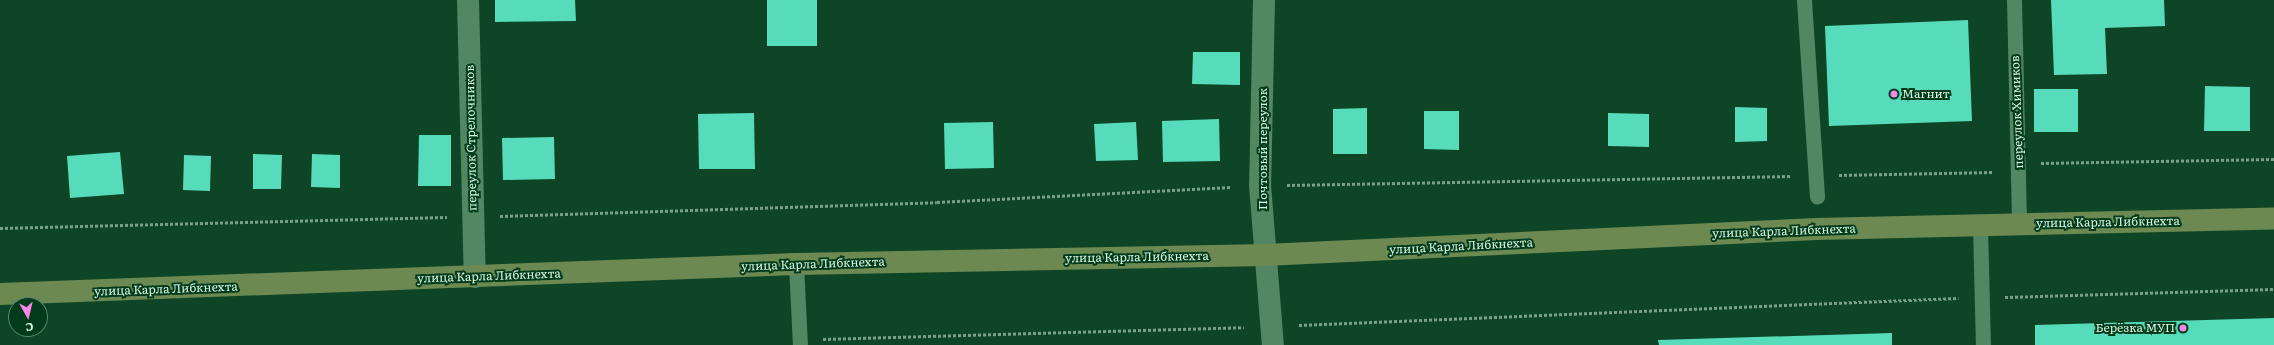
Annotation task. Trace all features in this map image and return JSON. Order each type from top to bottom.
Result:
[{"type":"street","name":"переулок Стрелочников","points":[[468,0],[475,277]]},
{"type":"street","name":"Почтовый переулок","points":[[1264,0],[1260,185],[1273,336]]},
{"type":"street","name":"улица Карла Либкнехта","points":[[0,294],[796,264],[1266,255],[1816,229],[2274,219]]},
{"type":"lane","points":[[1804,0],[1817,197]]},
{"type":"lane","name":"переулок Химиков","points":[[2014,0],[2019,224]]},
{"type":"lane","points":[[1980,226],[1983,345]]},
{"type":"lane","points":[[796,264],[800,342]]},
{"type":"path","points":[[0,228],[474,217],[937,202],[1260,185],[1815,175],[2274,159]]},
{"type":"path","points":[[800,342],[987,332],[1273,336],[1982,298],[2274,289]]},
{"type":"building","points":[[495,0],[575,0],[576,21],[495,22]]},
{"type":"building","points":[[767,0],[817,0],[817,46],[767,46]]},
{"type":"building","points":[[2051,0],[2164,0],[2165,26],[2105,28],[2107,74],[2054,75]]},
{"type":"building","points":[[1968,20],[1972,121],[1829,126],[1825,26]]},
{"type":"building","points":[[1193,52],[1240,52],[1240,85],[1192,84]]},
{"type":"building","points":[[2205,86],[2250,87],[2250,131],[2204,131]]},
{"type":"building","points":[[2034,89],[2078,89],[2078,132],[2034,132]]},
{"type":"building","points":[[1735,107],[1767,108],[1767,141],[1735,142]]},
{"type":"building","points":[[1367,108],[1367,154],[1333,154],[1333,109]]},
{"type":"building","points":[[1424,111],[1459,111],[1459,150],[1424,149]]},
{"type":"building","points":[[754,113],[755,169],[699,169],[698,114]]},
{"type":"building","points":[[1608,113],[1649,114],[1649,147],[1608,146]]},
{"type":"building","points":[[1219,119],[1220,161],[1163,162],[1162,121]]},
{"type":"building","points":[[993,122],[994,168],[945,169],[944,123]]},
{"type":"building","points":[[1136,122],[1138,160],[1096,161],[1094,124]]},
{"type":"building","points":[[419,135],[451,135],[451,186],[418,186]]},
{"type":"building","points":[[554,137],[555,179],[503,180],[502,138]]},
{"type":"building","points":[[120,152],[124,194],[70,198],[67,156]]},
{"type":"building","points":[[253,154],[282,155],[281,189],[253,189]]},
{"type":"building","points":[[312,154],[340,155],[340,188],[311,187]]},
{"type":"building","points":[[184,155],[211,156],[210,191],[183,190]]},
{"type":"building","points":[[2274,318],[2274,345],[2035,345],[2035,325]]},
{"type":"building","points":[[1892,333],[1892,345],[1659,345],[1658,340]]},
{"type":"place","name":"Магнит","points":[[1894,94]]},
{"type":"place","name":"Берёзка МУП","points":[[2183,328]]}]
